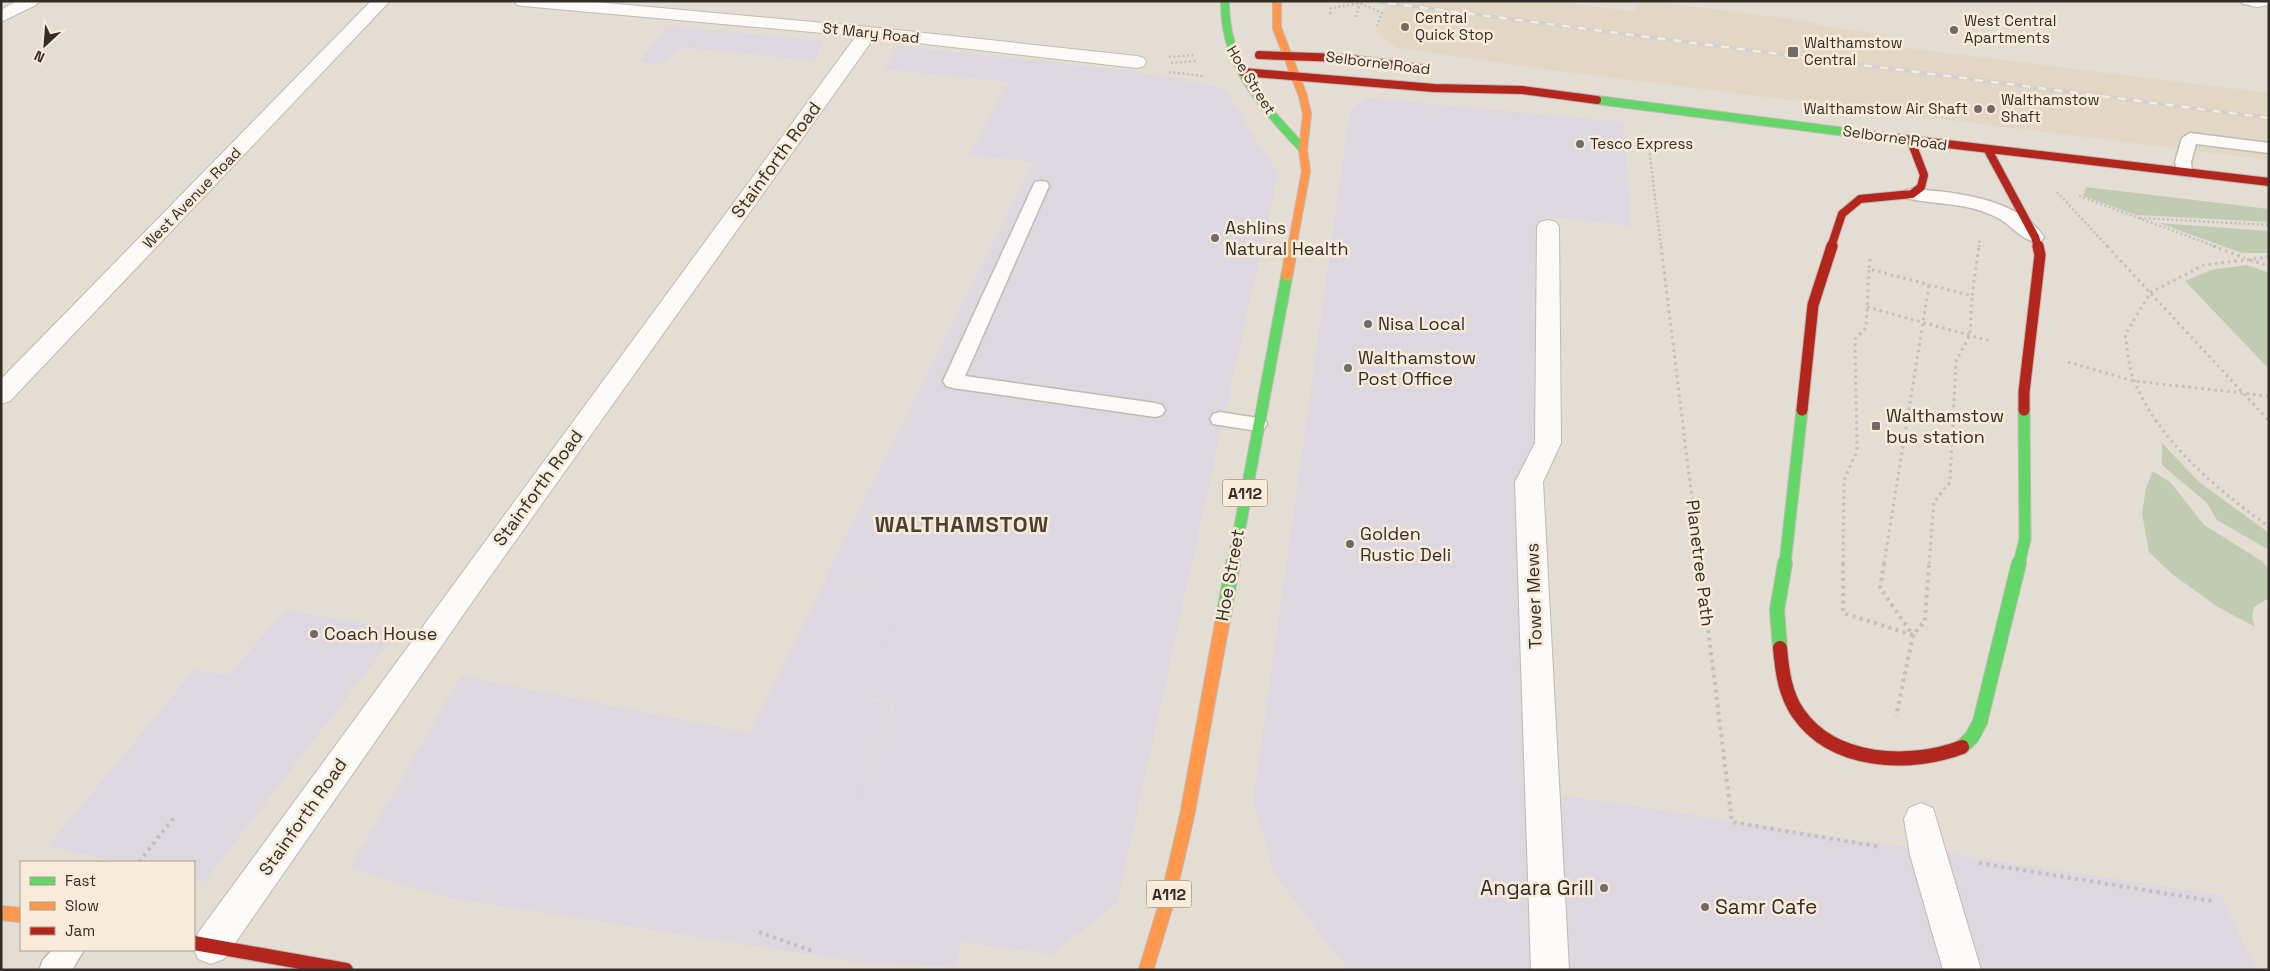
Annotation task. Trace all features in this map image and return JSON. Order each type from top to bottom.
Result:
[{"type":"street","points":[[1,17],[30,1]]},
{"type":"street","name":"West Avenue Road","points":[[1,395],[381,1]]},
{"type":"street","name":"St Mary Road","points":[[522,1],[869,32],[1138,62]]},
{"type":"street","points":[[2257,2],[2263,1]]},
{"type":"street","name":"Hoe Street","points":[[1224,3],[1221,16],[1222,30],[1232,56],[1276,120],[1303,149]]},
{"type":"street","name":"Hoe Street","points":[[1146,970],[1168,898],[1186,816],[1257,424],[1306,171],[1303,149],[1307,132],[1306,109],[1296,75],[1275,24],[1276,5]]},
{"type":"street","name":"Stainforth Road","points":[[203,945],[869,32]]},
{"type":"street","name":"Selborne Road","points":[[1232,56],[1288,55],[1343,58],[1436,70]]},
{"type":"street","name":"Selborne Road","points":[[1243,72],[1434,88],[1522,90],[1911,141],[2269,182]]},
{"type":"street","name":"Selborne Road","points":[[1465,76],[1522,90]]},
{"type":"street","points":[[1911,141],[1924,180],[1921,187],[1912,194],[1860,199],[1842,214],[1814,305],[1787,547],[1778,610],[1782,672],[1788,694],[1803,721],[1829,741],[1846,749],[1863,755],[1901,760],[1939,756],[1962,747],[1972,737],[1980,722],[2025,539],[2024,392],[2040,255],[2036,236],[1988,150]]},
{"type":"street","name":"Tower Mews","points":[[1548,227],[1548,444],[1529,482],[1550,970]]},
{"type":"street","points":[[1921,819],[1928,855],[1962,970]]},
{"type":"street","points":[[1,912],[20,916]]},
{"type":"street","points":[[203,945],[346,970]]},
{"type":"lane","points":[[2248,1],[2257,2]]},
{"type":"lane","points":[[2184,171],[2183,162],[2190,138],[2269,148]]},
{"type":"lane","points":[[1041,186],[953,381],[1155,410]]},
{"type":"lane","points":[[1912,194],[1968,201],[2005,214],[2036,236]]},
{"type":"lane","points":[[1220,419],[1257,424]]},
{"type":"lane","points":[[53,970],[69,951]]},
{"type":"path","points":[[1356,17],[1360,3]]},
{"type":"path","points":[[1330,14],[1331,8],[1360,3],[1382,13],[1379,20]]},
{"type":"path","points":[[1160,58],[1196,55]]},
{"type":"path","points":[[1138,62],[1170,64],[1200,61]]},
{"type":"path","name":"Planetree Path","points":[[1643,105],[1732,822],[1928,855]]},
{"type":"path","points":[[2063,190],[2054,187],[2241,393],[2269,421]]},
{"type":"path","points":[[2072,194],[2269,266]]},
{"type":"path","points":[[1894,725],[1913,635],[1925,621],[1934,502],[1950,482],[1956,362],[1970,335],[1972,296],[1980,228],[1966,218],[1968,201]]},
{"type":"path","points":[[2136,217],[2269,225]]},
{"type":"path","points":[[1870,253],[1866,328],[1855,340],[1857,451],[1844,480],[1843,614],[1913,635]]},
{"type":"path","points":[[2269,258],[2247,258],[2204,265],[2151,292],[2125,335],[2134,381],[2156,420],[2205,475],[2269,527]]},
{"type":"path","points":[[1869,269],[1972,296]]},
{"type":"path","points":[[1913,635],[1880,588],[1929,285]]},
{"type":"path","points":[[1867,307],[1997,343]]},
{"type":"path","points":[[2058,360],[2134,381],[2269,396]]},
{"type":"path","points":[[140,861],[176,815]]},
{"type":"path","points":[[1928,855],[2212,901]]},
{"type":"path","points":[[759,932],[812,951]]},
{"type":"shaded area","points":[[1388,1],[1553,1],[1635,12],[1636,1],[1650,1],[1815,22],[1815,25],[1880,34],[1883,45],[2269,93],[2269,160],[1551,70],[1399,48],[1376,32]]},
{"type":"shaded area","points":[[668,26],[823,41],[815,61],[680,47],[663,65],[639,62]]},
{"type":"shaded area","points":[[898,46],[1139,72],[1224,88],[1278,174],[1117,903],[1052,954],[961,942],[954,967],[863,963],[444,897],[350,868],[461,676],[750,733],[827,579],[888,589],[825,577],[1033,162],[969,155],[1009,82],[884,69]],"holes":[[[905,592],[868,697],[894,702],[861,796],[892,703],[867,699]]]},
{"type":"shaded area","points":[[1367,98],[1624,122],[1631,226],[1545,216],[1541,792],[2221,895],[2256,970],[1352,970],[1347,968],[1275,875],[1253,802],[1350,110]]},
{"type":"shaded area","points":[[285,610],[399,630],[204,882],[195,880],[195,861],[114,861],[48,846],[194,670],[229,675]]},
{"type":"green space","points":[[2086,187],[2269,209],[2269,222],[2136,215],[2083,196]]},
{"type":"green space","points":[[2159,223],[2269,231],[2269,253],[2242,253]]},
{"type":"green space","points":[[2247,265],[2269,273],[2269,369],[2185,281],[2211,270]]},
{"type":"green space","points":[[2162,443],[2199,482],[2269,533],[2269,550],[2217,520],[2207,503],[2162,465]]},
{"type":"green space","points":[[2153,471],[2171,483],[2204,525],[2262,561],[2269,569],[2269,598],[2254,607],[2252,618],[2255,627],[2218,607],[2172,574],[2149,552],[2142,513],[2146,488]]},
{"type":"railway","points":[[1372,1],[2269,118]]},
{"type":"traffic: fast","points":[[1225,1],[1225,22],[1229,43],[1236,63],[1247,82],[1274,118],[1303,149]]},
{"type":"traffic: fast","points":[[1597,100],[1853,133]]},
{"type":"traffic: fast","points":[[1222,624],[1287,275]]},
{"type":"traffic: fast","points":[[1780,648],[1777,610],[1785,567],[1802,410]]},
{"type":"traffic: fast","points":[[1962,747],[1972,737],[1980,722],[2025,539],[2024,410]]},
{"type":"traffic: slow","points":[[1277,1],[1277,28],[1303,96],[1307,114],[1303,150],[1306,171],[1287,275]]},
{"type":"traffic: slow","points":[[1146,970],[1168,898],[1187,816],[1222,624]]},
{"type":"traffic: slow","points":[[1,913],[20,915]]},
{"type":"traffic: jam","points":[[1259,55],[1343,58],[1425,69]]},
{"type":"traffic: jam","points":[[1243,72],[1434,88],[1522,90],[1597,100]]},
{"type":"traffic: jam","points":[[1853,133],[2269,182]]},
{"type":"traffic: jam","points":[[1802,410],[1813,305],[1842,214],[1860,199],[1912,194],[1921,187],[1924,175],[1911,141]]},
{"type":"traffic: jam","points":[[1988,150],[2035,237],[2040,255],[2024,392],[2024,410]]},
{"type":"traffic: jam","points":[[1780,648],[1786,686],[1797,712],[1806,723],[1833,742],[1869,756],[1907,760],[1944,754],[1962,747]]},
{"type":"traffic: jam","points":[[195,943],[346,970]]},
{"type":"place","name":"Central Quick Stop","points":[[1405,27]]},
{"type":"place","name":"West Central Apartments","points":[[1954,30]]},
{"type":"place","name":"Walthamstow Central","points":[[1793,52]]},
{"type":"place","name":"Walthamstow Air Shaft","points":[[1978,109]]},
{"type":"place","name":"Walthamstow Shaft","points":[[1991,109]]},
{"type":"place","name":"Tesco Express","points":[[1580,144]]},
{"type":"place","name":"Ashlins Natural Health","points":[[1215,238]]},
{"type":"place","name":"Nisa Local","points":[[1368,324]]},
{"type":"place","name":"Walthamstow Post Office","points":[[1348,368]]},
{"type":"place","name":"Walthamstow bus station","points":[[1876,426]]},
{"type":"place","name":"Golden Rustic Deli","points":[[1350,544]]},
{"type":"place","name":"Coach House","points":[[314,634]]},
{"type":"place","name":"Angara Grill","points":[[1604,888]]},
{"type":"place","name":"Samr Cafe","points":[[1705,907]]},
{"type":"district","name":"WALTHAMSTOW","points":[[962,524]]}]
